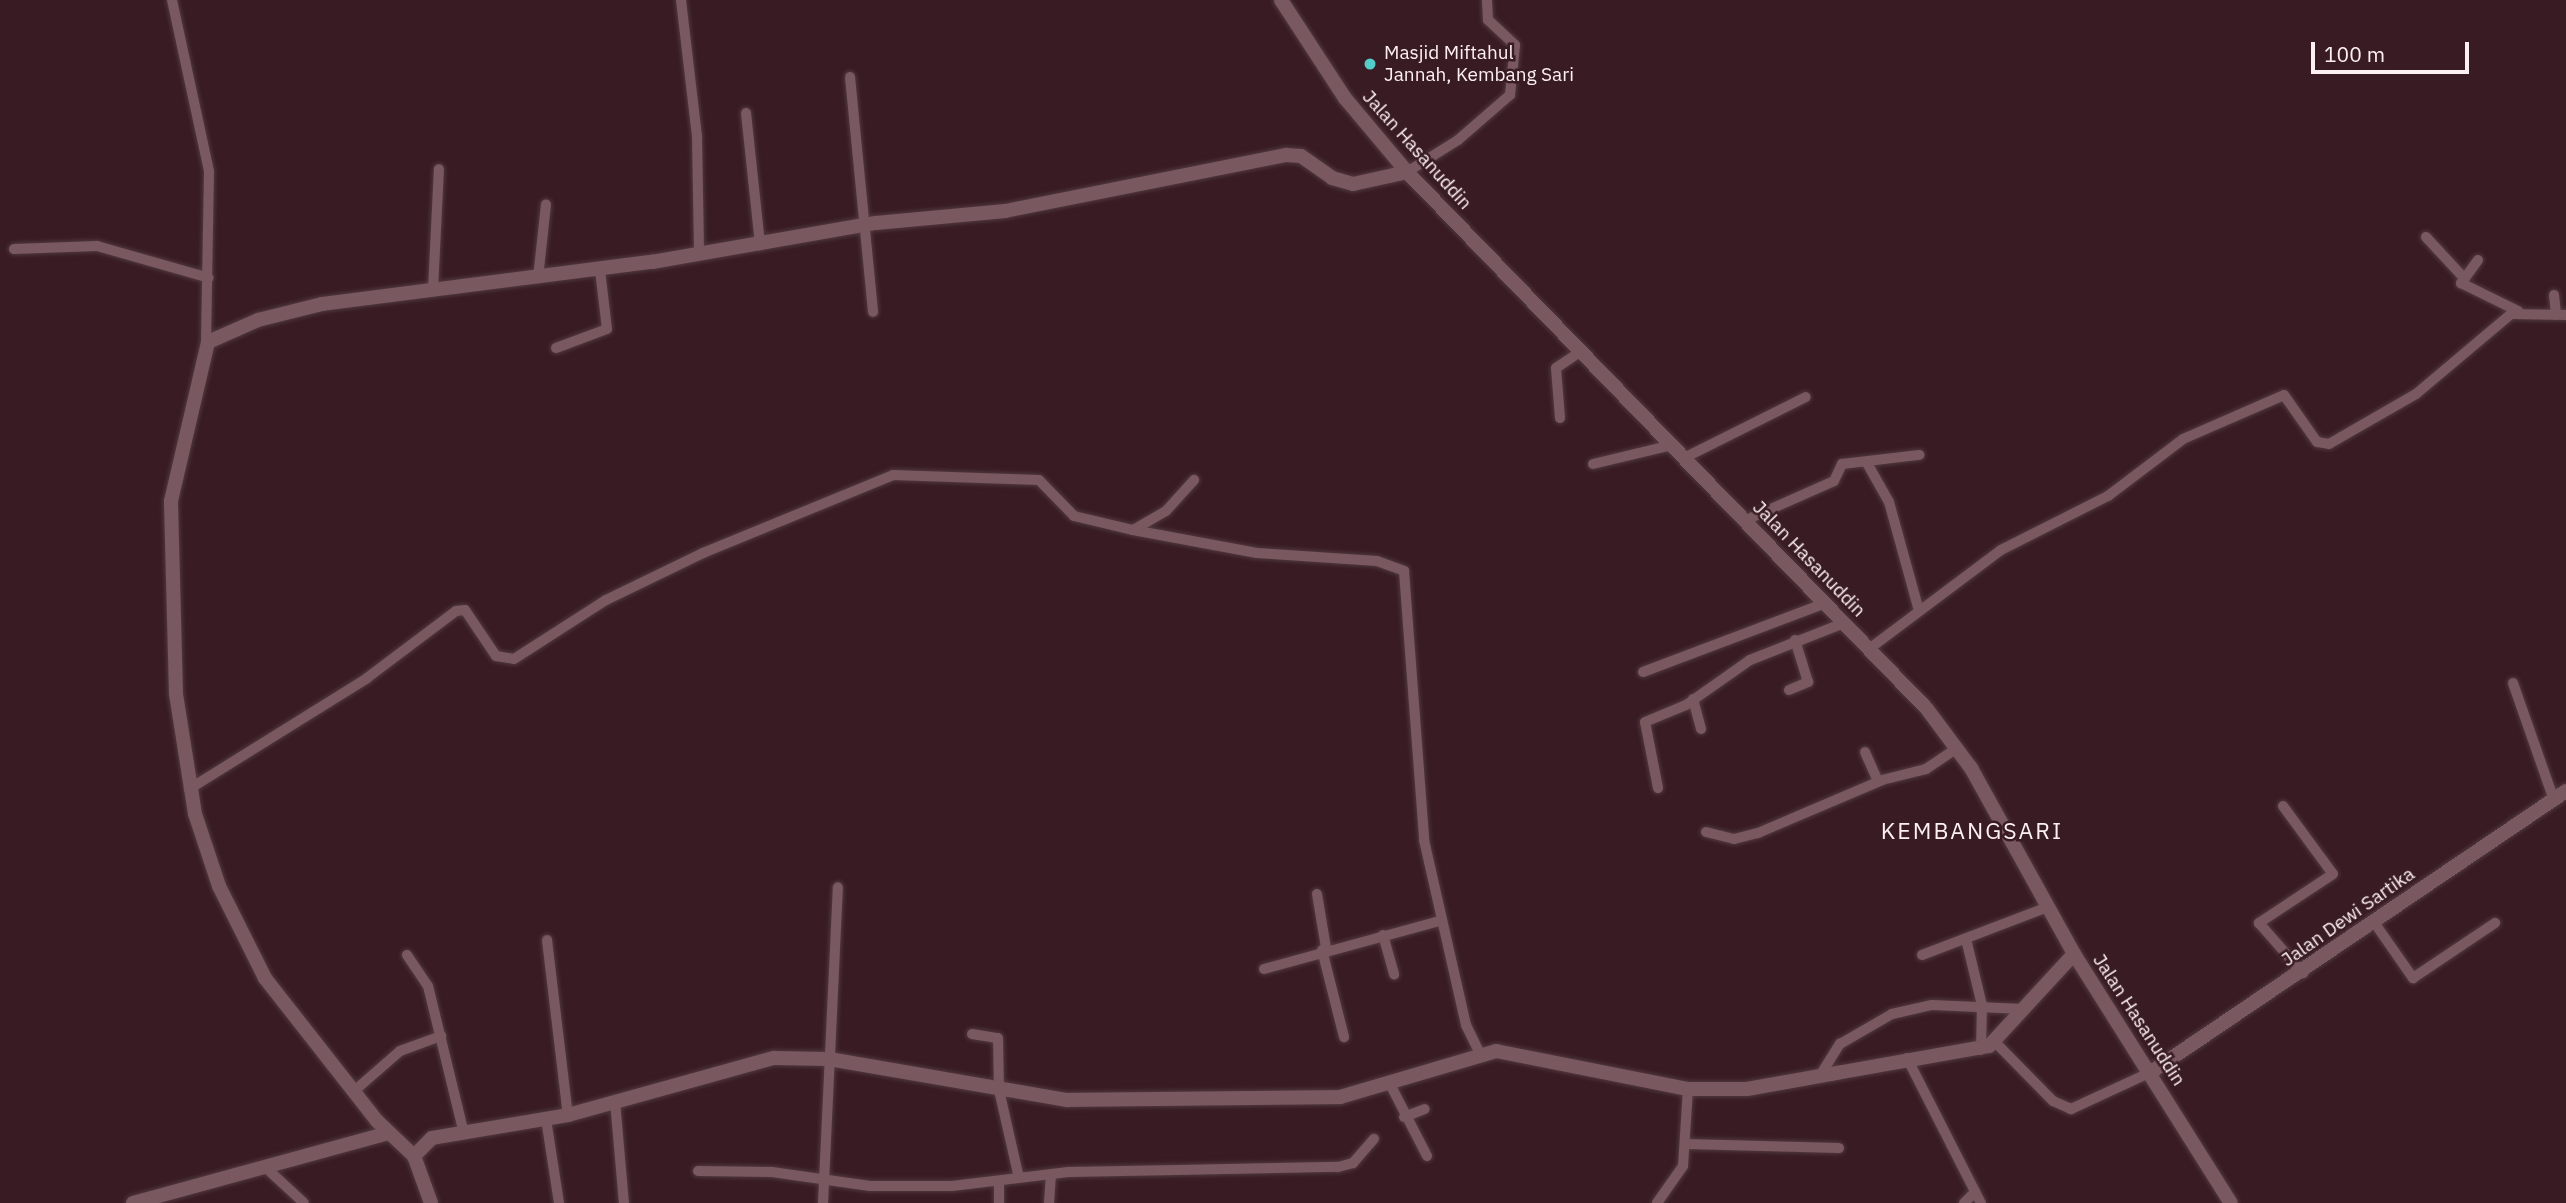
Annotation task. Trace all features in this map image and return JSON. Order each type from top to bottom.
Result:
[{"type":"street","points":[[172,0],[209,170],[209,278],[205,345],[172,501],[176,694],[189,789],[219,886],[265,978],[353,1092],[389,1133],[414,1156],[431,1203]]},
{"type":"street","points":[[681,0],[697,136],[699,255]]},
{"type":"street","name":"Jalan Hasanuddin","points":[[1282,0],[1358,116],[1407,172],[1869,649],[1956,749],[2074,954],[2151,1072],[2231,1203]]},
{"type":"street","points":[[205,345],[293,309],[600,270],[864,226],[1031,207],[1286,155],[1301,156],[1332,178],[1353,184],[1407,172],[1468,133],[1510,95],[1515,45],[1488,20],[1487,0]]},
{"type":"street","points":[[850,77],[873,312]]},
{"type":"street","points":[[746,113],[761,245]]},
{"type":"street","points":[[433,290],[439,169]]},
{"type":"street","points":[[538,278],[546,205]]},
{"type":"street","points":[[2426,237],[2463,277],[2464,285],[2518,311],[2561,315],[2554,295]]},
{"type":"street","points":[[14,248],[97,246],[209,278]]},
{"type":"street","points":[[2463,277],[2478,260]]},
{"type":"street","points":[[556,348],[607,329],[600,270]]},
{"type":"street","points":[[1869,649],[2001,550],[2140,474],[2183,439],[2284,394],[2314,439],[2329,444],[2416,394],[2518,311]]},
{"type":"street","points":[[1560,418],[1556,368],[1577,349]]},
{"type":"street","points":[[1684,458],[1806,397]]},
{"type":"street","points":[[1592,464],[1672,445]]},
{"type":"street","points":[[1746,520],[1834,481],[1837,467],[1919,455]]},
{"type":"street","points":[[1867,463],[1889,502],[1919,611]]},
{"type":"street","points":[[189,789],[295,726],[456,611],[465,610],[496,656],[514,659],[606,600],[703,553],[893,475],[1039,480],[1074,516],[1257,553],[1377,561],[1404,571],[1424,839],[1439,921],[1479,1052]]},
{"type":"street","points":[[1133,530],[1166,512],[1194,480]]},
{"type":"street","points":[[1643,672],[1826,604]]},
{"type":"street","points":[[1658,788],[1645,722],[1693,699],[1741,664],[1795,640],[1844,623]]},
{"type":"street","points":[[1789,690],[1808,682],[1795,640]]},
{"type":"street","points":[[2513,683],[2560,795]]},
{"type":"street","points":[[1693,699],[1700,729]]},
{"type":"street","points":[[1706,832],[1734,839],[1758,833],[1878,781],[1926,769],[1956,749]]},
{"type":"street","points":[[1865,752],[1878,781]]},
{"type":"street","name":"Jalan Dewi Sartika","points":[[2151,1072],[2376,925],[2560,795]]},
{"type":"street","points":[[2283,806],[2333,874],[2259,923],[2303,973]]},
{"type":"street","points":[[823,1203],[832,1060],[838,887]]},
{"type":"street","points":[[1317,894],[1324,949],[1344,1037]]},
{"type":"street","points":[[1922,955],[2048,908]]},
{"type":"street","points":[[1264,969],[1324,949],[1439,921]]},
{"type":"street","points":[[2376,925],[2413,978],[2495,923]]},
{"type":"street","points":[[1383,934],[1394,974]]},
{"type":"street","points":[[1966,939],[1982,1004],[1981,1050]]},
{"type":"street","points":[[547,940],[568,1115]]},
{"type":"street","points":[[414,1156],[424,1142],[463,1130],[568,1115],[761,1060],[832,1060],[1067,1100],[1328,1098],[1390,1084],[1479,1052],[1520,1053],[1688,1089],[1747,1089],[1907,1057],[1981,1050],[1995,1042],[2074,954]]},
{"type":"street","points":[[407,955],[428,986],[463,1130]]},
{"type":"street","points":[[1821,1074],[1840,1044],[1863,1026],[1932,1005],[1982,1004],[2023,1009]]},
{"type":"street","points":[[972,1034],[998,1038],[999,1090],[1019,1178]]},
{"type":"street","points":[[353,1092],[400,1051],[441,1036]]},
{"type":"street","points":[[1995,1042],[2053,1101],[2071,1109],[2151,1072]]},
{"type":"street","points":[[1907,1057],[1981,1203]]},
{"type":"street","points":[[1390,1084],[1404,1117],[1427,1156]]},
{"type":"street","points":[[1657,1203],[1682,1171],[1688,1089]]},
{"type":"street","points":[[615,1101],[624,1203]]},
{"type":"street","points":[[1404,1117],[1425,1109]]},
{"type":"street","points":[[546,1119],[559,1203]]},
{"type":"street","points":[[143,1202],[261,1164],[389,1133]]},
{"type":"street","points":[[698,1171],[826,1180],[870,1186],[999,1182],[1051,1175],[1275,1163],[1338,1167],[1353,1163],[1374,1139]]},
{"type":"street","points":[[1686,1144],[1839,1148]]},
{"type":"street","points":[[261,1164],[304,1203]]},
{"type":"street","points":[[1049,1203],[1051,1175]]},
{"type":"street","points":[[999,1182],[999,1203]]},
{"type":"street","points":[[1964,1203],[1975,1192]]},
{"type":"place","name":"Masjid Miftahul Jannah, Kembang Sari","points":[[1370,64]]},
{"type":"district","name":"KEMBANGSARI","points":[[1972,830]]}]
